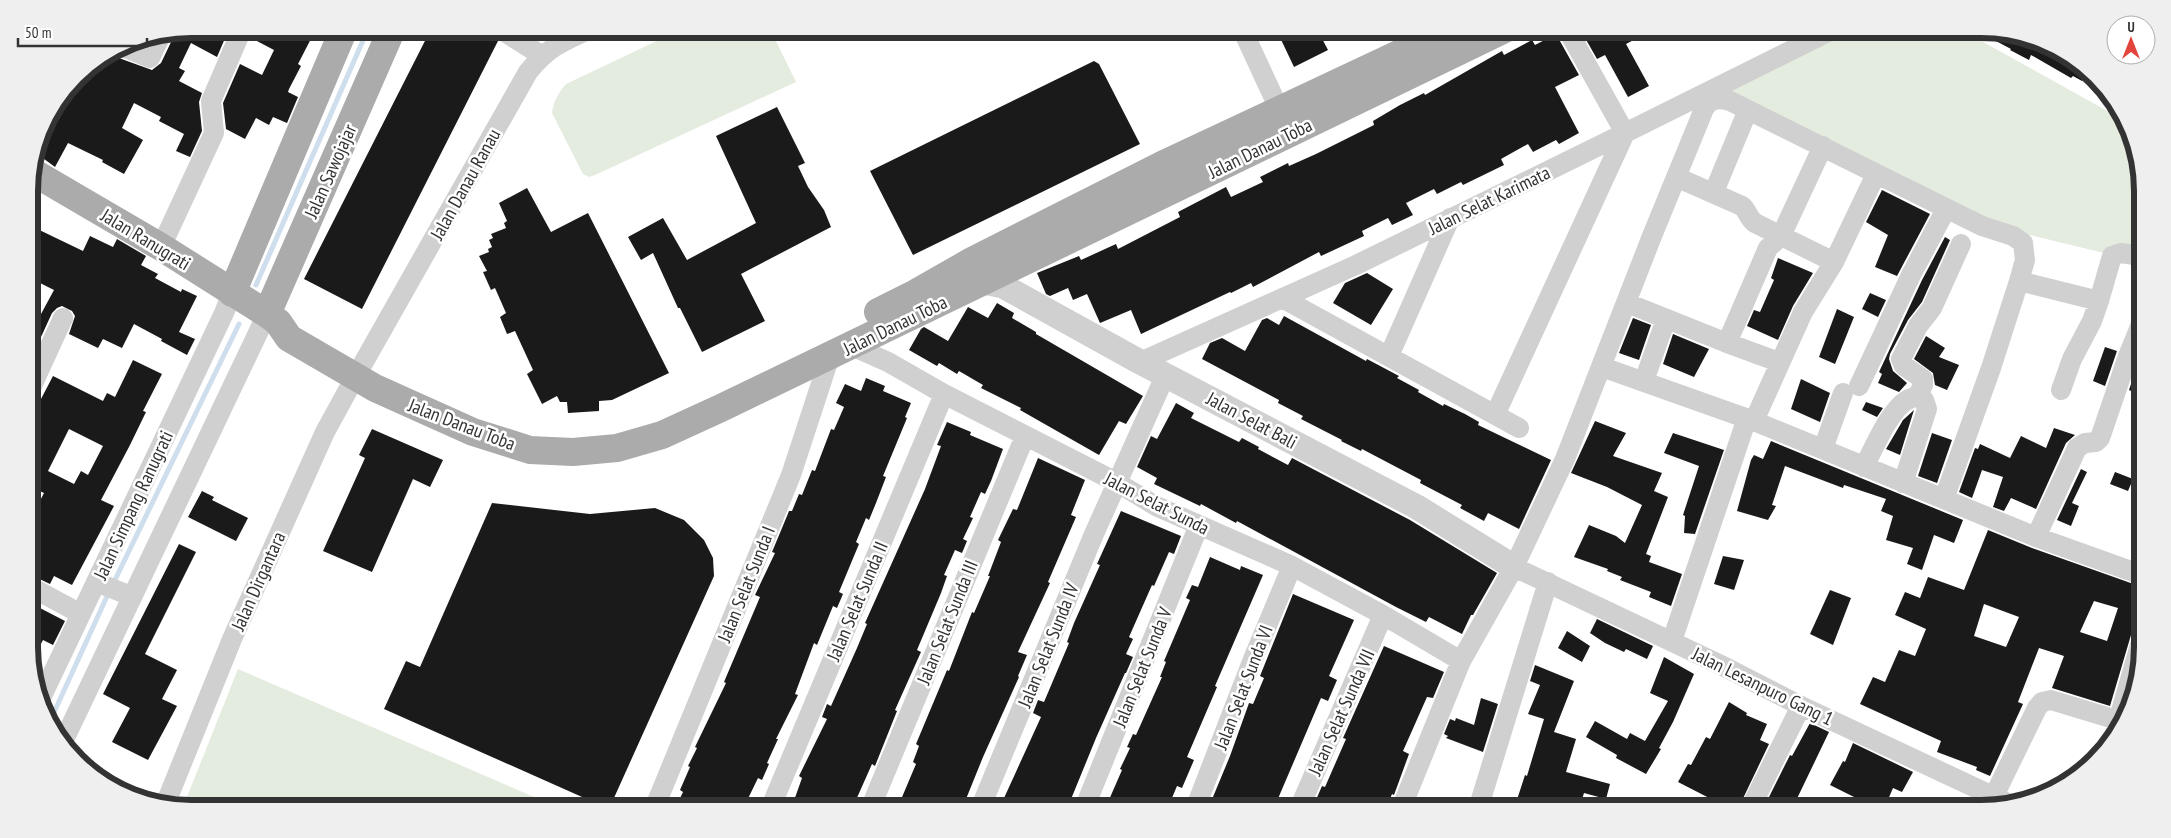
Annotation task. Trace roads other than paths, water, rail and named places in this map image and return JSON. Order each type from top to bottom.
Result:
[{"type":"main road","name":"Jalan Danau Toba","points":[[268,315],[297,326],[399,400],[473,432],[530,450],[573,452],[617,448],[662,435],[841,351],[1162,165],[1435,37]]},
{"type":"main road","name":"Jalan Danau Toba","points":[[359,370],[451,404],[506,427],[554,438],[611,434],[695,403],[916,294],[978,272],[1488,37]]},
{"type":"main road","name":"Jalan Sawojajar","points":[[268,315],[333,112],[343,38]]},
{"type":"main road","name":"Jalan Sawojajar","points":[[228,303],[333,112],[386,38]]},
{"type":"main road","name":"Jalan Ranugrati","points":[[38,175],[161,247],[228,303],[268,315]]},
{"type":"street","points":[[1246,37],[1280,111]]},
{"type":"street","points":[[1494,415],[1625,133],[1572,37]]},
{"type":"street","name":"Jalan Selat Karimata","points":[[1140,362],[1282,298],[1450,218],[1818,37]]},
{"type":"street","points":[[161,247],[214,133],[211,101],[238,38]]},
{"type":"street","points":[[514,38],[541,55]]},
{"type":"street","name":"Jalan Danau Ranau","points":[[359,370],[528,72],[541,55],[553,46],[571,38]]},
{"type":"street","points":[[130,50],[150,58],[158,41]]},
{"type":"street","points":[[1404,800],[1461,661],[1514,567],[1565,459],[1676,177],[1706,106],[1716,99],[1730,101],[1946,209],[1982,226],[2019,239],[2025,252],[2019,281],[1991,368],[1944,499]]},
{"type":"street","points":[[1714,192],[1745,117]]},
{"type":"street","points":[[1727,343],[1768,248],[1781,236],[1823,146]]},
{"type":"street","points":[[1672,641],[1751,420],[1803,312],[1834,262],[1876,174]]},
{"type":"street","points":[[1676,177],[1714,192],[1742,206],[1747,211],[1750,220],[1834,262]]},
{"type":"street","points":[[1823,450],[1851,389],[1946,209]]},
{"type":"street","points":[[1389,356],[1450,218]]},
{"type":"street","points":[[1864,467],[1878,438],[1894,414],[1907,400],[1918,395],[1923,385],[1923,379],[1907,369],[1901,359],[1918,326],[1932,308],[1961,244]]},
{"type":"street","points":[[2061,390],[2072,359],[2092,321],[2112,256],[2121,253],[2134,255]]},
{"type":"street","name":"Jalan Selat Bali","points":[[978,272],[1140,362],[1417,507],[1514,567]]},
{"type":"street","points":[[2019,281],[2099,301]]},
{"type":"street","points":[[1282,298],[1519,428]]},
{"type":"street","name":"Jalan Simpang Ranugrati","points":[[44,691],[81,614],[114,589],[228,303]]},
{"type":"street","points":[[1627,303],[1780,362]]},
{"type":"street","points":[[65,736],[114,589],[268,315]]},
{"type":"street","points":[[38,373],[63,318]]},
{"type":"street","points":[[1644,381],[1666,319]]},
{"type":"street","points":[[2036,537],[2078,447],[2085,443],[2096,442],[2100,438],[2134,341]]},
{"type":"street","name":"Jalan Selat Sunda","points":[[841,351],[888,362],[944,394],[1118,483],[1156,506],[1292,566],[1461,661]]},
{"type":"street","name":"Jalan Selat Sunda I","points":[[658,800],[841,351]]},
{"type":"street","points":[[1602,367],[1751,420],[2036,537],[2134,572]]},
{"type":"street","name":"Jalan Dirgantara","points":[[172,799],[232,639],[322,439],[359,370]]},
{"type":"street","name":"Jalan Selat Sunda IV","points":[[984,800],[1094,534],[1166,374]]},
{"type":"street","name":"Jalan Selat Sunda II","points":[[774,800],[944,394]]},
{"type":"street","points":[[1903,483],[1927,413],[1927,406],[1918,395]]},
{"type":"street","name":"Jalan Selat Sunda III","points":[[874,800],[1025,436]]},
{"type":"street","name":"Jalan Selat Sunda V","points":[[1088,800],[1199,525]]},
{"type":"street","name":"Jalan Selat Sunda VI","points":[[1198,800],[1253,658],[1292,566]]},
{"type":"street","name":"Jalan Lesanpuro Gang 1","points":[[1514,567],[1672,641],[1801,706],[2000,799]]},
{"type":"street","points":[[1481,800],[1548,582]]},
{"type":"street","points":[[37,590],[81,614]]},
{"type":"street","name":"Jalan Selat Sunda VII","points":[[1303,800],[1383,616]]},
{"type":"street","points":[[2123,702],[2129,681]]},
{"type":"street","points":[[1994,796],[2037,708],[2042,702],[2051,700],[2111,727]]},
{"type":"street","points":[[1754,800],[1801,706]]},
{"type":"waterway","points":[[256,285],[364,38]]},
{"type":"waterway","points":[[113,584],[239,324]]},
{"type":"waterway","points":[[53,715],[109,592]]}]
